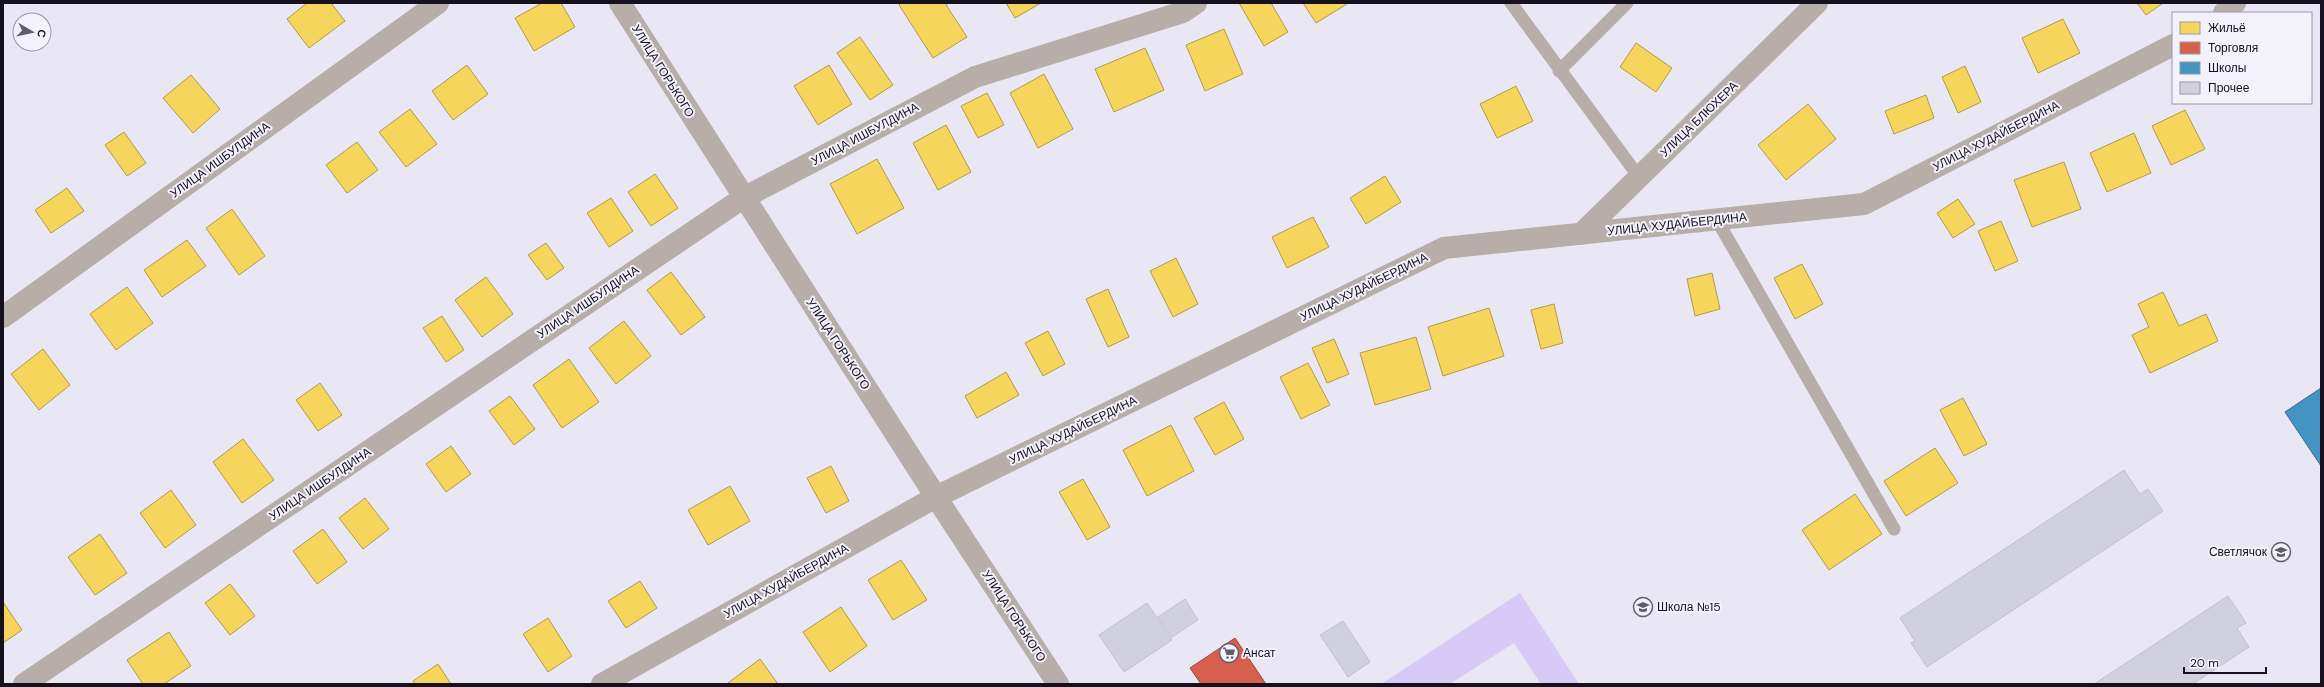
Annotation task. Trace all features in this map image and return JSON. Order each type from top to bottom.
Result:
[{"type":"main road","name":"УЛИЦА ГОРЬКОГО","points":[[620,3],[743,198],[1058,684]]},
{"type":"street","name":"УЛИЦА ИШБУЛДИНА","points":[[3,317],[438,3]]},
{"type":"street","name":"УЛИЦА ИШБУЛДИНА","points":[[24,684],[743,198],[975,77],[1183,12],[1196,3]]},
{"type":"street","name":"УЛИЦА БЛЮХЕРА","points":[[1580,234],[1817,3]]},
{"type":"street","points":[[2225,12],[2235,3]]},
{"type":"street","name":"УЛИЦА ХУДАЙБЕРДИНА","points":[[602,684],[936,497],[1444,248],[1864,204],[2172,46]]},
{"type":"lane","points":[[1512,3],[1559,71],[1639,177]]},
{"type":"lane","points":[[1559,71],[1627,3]]},
{"type":"lane","points":[[1717,220],[1894,529]]},
{"type":"shaded area","points":[[1520,593],[1579,684],[1541,684],[1514,643],[1450,684],[1381,684]]},
{"type":"building: Жильё","points":[[307,3],[331,3],[345,21],[309,48],[287,19]]},
{"type":"building: Жильё","points":[[542,3],[561,3],[575,27],[534,51],[515,18]]},
{"type":"building: Жильё","points":[[902,3],[949,3],[946,5],[967,37],[933,58],[899,5]]},
{"type":"building: Жильё","points":[[1006,3],[1041,3],[1015,18]]},
{"type":"building: Жильё","points":[[1239,3],[1271,3],[1288,32],[1264,46]]},
{"type":"building: Жильё","points":[[1303,3],[1346,3],[1347,4],[1316,23]]},
{"type":"building: Жильё","points":[[2137,3],[2163,3],[2146,15]]},
{"type":"building: Жильё","points":[[2063,19],[2080,53],[2038,73],[2022,38]]},
{"type":"building: Жильё","points":[[1224,29],[1243,74],[1205,91],[1186,45]]},
{"type":"building: Жильё","points":[[860,37],[893,85],[870,100],[837,53]]},
{"type":"building: Жильё","points":[[1636,43],[1672,68],[1656,92],[1620,67]]},
{"type":"building: Жильё","points":[[1145,48],[1164,90],[1114,112],[1095,69]]},
{"type":"building: Жильё","points":[[467,65],[488,94],[453,120],[432,91]]},
{"type":"building: Жильё","points":[[829,65],[852,104],[818,125],[794,86]]},
{"type":"building: Жильё","points":[[1965,66],[1981,102],[1958,113],[1942,77]]},
{"type":"building: Жильё","points":[[1044,74],[1073,129],[1038,148],[1010,93]]},
{"type":"building: Жильё","points":[[191,75],[220,109],[193,133],[163,98]]},
{"type":"building: Жильё","points":[[1516,86],[1533,121],[1497,138],[1480,104]]},
{"type":"building: Жильё","points":[[987,93],[1004,125],[978,138],[961,106]]},
{"type":"building: Жильё","points":[[1926,95],[1934,118],[1894,134],[1885,111]]},
{"type":"building: Жильё","points":[[1808,104],[1836,139],[1786,180],[1758,145]]},
{"type":"building: Жильё","points":[[410,109],[437,144],[406,167],[379,132]]},
{"type":"building: Жильё","points":[[2185,110],[2205,149],[2171,165],[2152,126]]},
{"type":"building: Жильё","points":[[946,125],[971,172],[938,190],[913,143]]},
{"type":"building: Жильё","points":[[124,132],[146,163],[127,176],[105,145]]},
{"type":"building: Жильё","points":[[2134,133],[2151,173],[2107,192],[2090,153]]},
{"type":"building: Жильё","points":[[357,142],[378,170],[347,193],[326,165]]},
{"type":"building: Жильё","points":[[877,159],[904,208],[857,234],[830,184]]},
{"type":"building: Жильё","points":[[2064,162],[2081,209],[2032,227],[2014,180]]},
{"type":"building: Жильё","points":[[655,174],[678,208],[651,226],[628,192]]},
{"type":"building: Жильё","points":[[1385,176],[1401,202],[1366,224],[1350,198]]},
{"type":"building: Жильё","points":[[67,188],[84,211],[51,233],[35,210]]},
{"type":"building: Жильё","points":[[611,198],[633,231],[609,247],[587,213]]},
{"type":"building: Жильё","points":[[1958,199],[1975,224],[1953,238],[1937,213]]},
{"type":"building: Жильё","points":[[232,209],[265,256],[239,275],[206,228]]},
{"type":"building: Жильё","points":[[1313,217],[1329,247],[1287,268],[1272,237]]},
{"type":"building: Жильё","points":[[2001,221],[2018,261],[1995,271],[1978,231]]},
{"type":"building: Жильё","points":[[187,240],[206,266],[162,297],[144,270]]},
{"type":"building: Жильё","points":[[546,243],[564,268],[547,280],[528,255]]},
{"type":"building: Жильё","points":[[1176,258],[1198,304],[1173,317],[1150,271]]},
{"type":"building: Жильё","points":[[1802,264],[1823,304],[1795,319],[1774,278]]},
{"type":"building: Жильё","points":[[671,272],[705,317],[681,335],[647,290]]},
{"type":"building: Жильё","points":[[1712,273],[1720,309],[1695,316],[1687,279]]},
{"type":"building: Жильё","points":[[486,277],[513,314],[482,337],[455,300]]},
{"type":"building: Жильё","points":[[127,287],[153,323],[116,350],[90,314]]},
{"type":"building: Жильё","points":[[1108,289],[1129,337],[1108,347],[1086,299]]},
{"type":"building: Жильё","points":[[2163,292],[2179,326],[2206,314],[2218,341],[2150,373],[2132,335],[2149,327],[2138,304]]},
{"type":"building: Жильё","points":[[1554,304],[1563,343],[1541,349],[1531,310]]},
{"type":"building: Жильё","points":[[1489,308],[1504,356],[1443,376],[1428,327]]},
{"type":"building: Жильё","points":[[442,316],[464,350],[446,362],[423,328]]},
{"type":"building: Жильё","points":[[624,321],[651,356],[616,384],[589,348]]},
{"type":"building: Жильё","points":[[1048,331],[1065,364],[1043,376],[1025,343]]},
{"type":"building: Жильё","points":[[1416,337],[1431,389],[1375,405],[1360,353]]},
{"type":"building: Жильё","points":[[1334,339],[1349,374],[1327,383],[1312,348]]},
{"type":"building: Жильё","points":[[43,349],[70,385],[39,410],[11,374]]},
{"type":"building: Жильё","points":[[569,359],[599,402],[562,428],[533,385]]},
{"type":"building: Жильё","points":[[1308,363],[1330,405],[1301,419],[1280,377]]},
{"type":"building: Жильё","points":[[1006,372],[1019,395],[977,418],[965,396]]},
{"type":"building: Жильё","points":[[320,383],[342,415],[318,431],[296,400]]},
{"type":"building: Жильё","points":[[510,396],[535,429],[514,445],[489,411]]},
{"type":"building: Жильё","points":[[1963,398],[1987,444],[1964,456],[1940,410]]},
{"type":"building: Жильё","points":[[1224,402],[1244,439],[1215,455],[1194,418]]},
{"type":"building: Жильё","points":[[1171,425],[1194,471],[1147,496],[1123,450]]},
{"type":"building: Жильё","points":[[243,439],[274,480],[242,503],[213,462]]},
{"type":"building: Жильё","points":[[451,446],[471,474],[446,492],[426,464]]},
{"type":"building: Жильё","points":[[1935,448],[1958,483],[1906,516],[1884,481]]},
{"type":"building: Жильё","points":[[831,466],[849,501],[826,513],[807,478]]},
{"type":"building: Жильё","points":[[1083,479],[1110,527],[1087,540],[1059,492]]},
{"type":"building: Жильё","points":[[730,486],[750,521],[708,545],[688,510]]},
{"type":"building: Жильё","points":[[171,490],[196,525],[165,548],[140,513]]},
{"type":"building: Жильё","points":[[1855,494],[1882,534],[1829,570],[1802,530]]},
{"type":"building: Жильё","points":[[365,498],[389,529],[363,549],[339,518]]},
{"type":"building: Жильё","points":[[323,529],[347,562],[317,584],[293,551]]},
{"type":"building: Жильё","points":[[100,534],[127,573],[95,595],[68,557]]},
{"type":"building: Жильё","points":[[901,560],[927,600],[893,620],[868,580]]},
{"type":"building: Жильё","points":[[640,581],[657,608],[626,628],[608,601]]},
{"type":"building: Жильё","points":[[230,584],[255,616],[230,635],[205,603]]},
{"type":"building: Жильё","points":[[3,602],[22,630],[3,643]]},
{"type":"building: Жильё","points":[[841,607],[867,646],[830,672],[803,632]]},
{"type":"building: Жильё","points":[[548,618],[572,656],[548,672],[523,634]]},
{"type":"building: Жильё","points":[[169,632],[191,666],[164,684],[143,684],[127,660]]},
{"type":"building: Жильё","points":[[760,659],[778,684],[728,683]]},
{"type":"building: Жильё","points":[[438,664],[451,684],[415,684],[413,681]]},
{"type":"building: Торговля","name":"Ансат","points":[[1235,638],[1266,684],[1201,684],[1190,668]]},
{"type":"building: Школы","points":[[2321,388],[2321,466],[2285,412]]},
{"type":"building: Прочее","points":[[2124,470],[2140,494],[2148,489],[2163,511],[1927,667],[1911,643],[1915,641],[1900,618]]},
{"type":"building: Прочее","points":[[2228,596],[2246,623],[2237,628],[2249,647],[2193,684],[2094,684]]},
{"type":"building: Прочее","points":[[1185,599],[1198,620],[1172,637],[1158,617]]},
{"type":"building: Прочее","points":[[1147,603],[1172,640],[1124,672],[1099,635]]},
{"type":"building: Прочее","points":[[1343,621],[1370,662],[1348,677],[1320,635]]},
{"type":"place","name":"Светлячок","points":[[2281,552]]},
{"type":"place","name":"Школа №15","points":[[1643,607]]},
{"type":"place","name":"Ансат","points":[[1229,653]]}]
